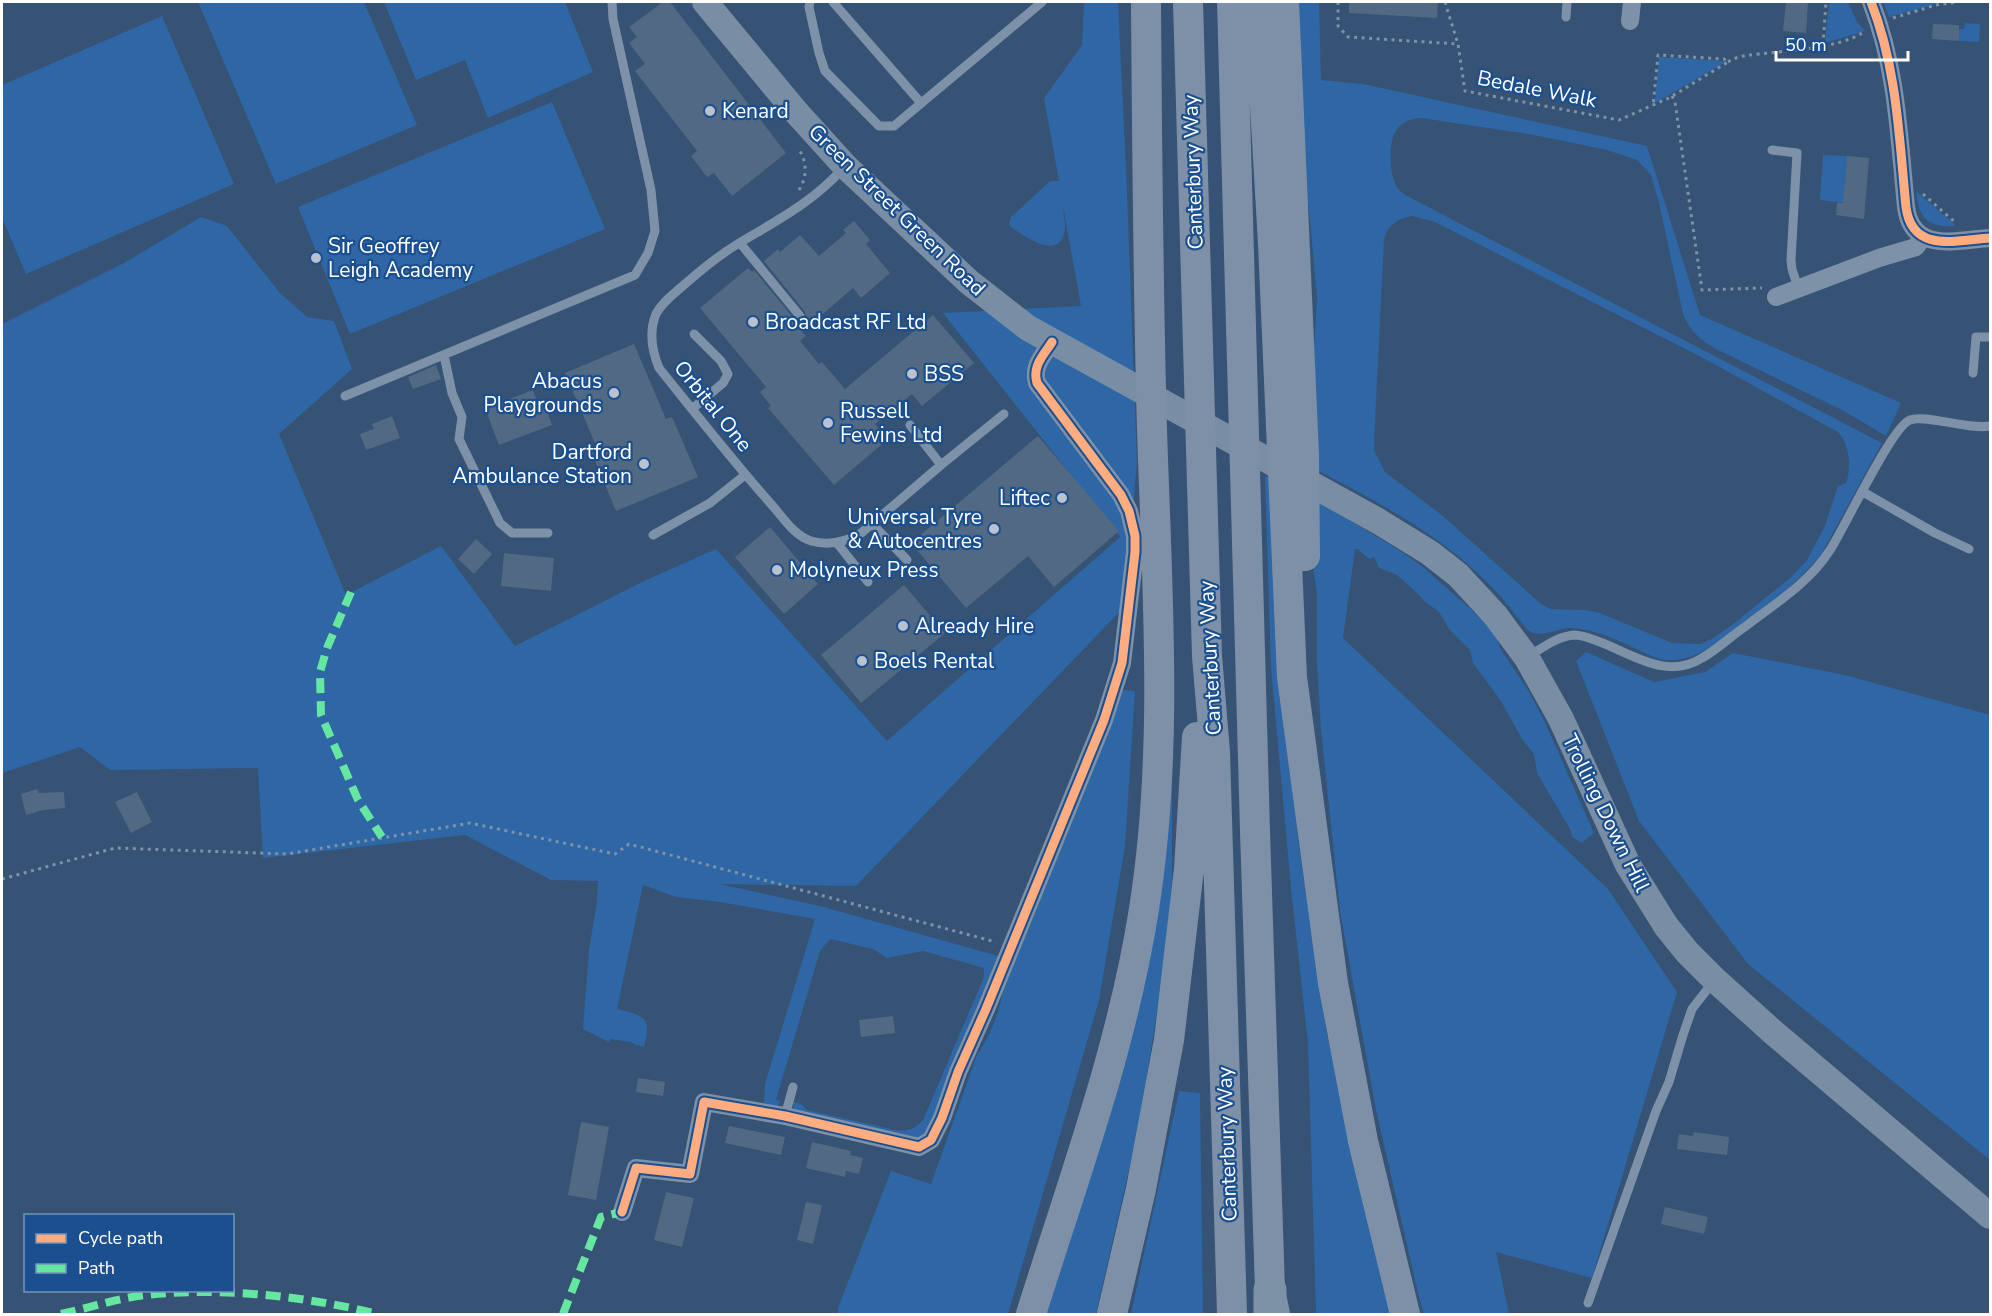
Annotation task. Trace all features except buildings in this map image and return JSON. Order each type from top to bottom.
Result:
[{"type":"highway","points":[[1031,1314],[1097,1108],[1125,1004],[1144,908],[1160,755],[1148,254],[1146,2]]},
{"type":"highway","name":"Canterbury Way","points":[[1188,2],[1207,656],[1215,752],[1232,1314]]},
{"type":"highway","name":"Canterbury Way","points":[[1232,2],[1252,727],[1272,1306]]},
{"type":"highway","points":[[1259,2],[1273,232],[1292,677],[1327,943],[1344,1044],[1363,1141],[1406,1314]]},
{"type":"highway","points":[[1284,2],[1306,507],[1304,608],[1308,791]]},
{"type":"highway","points":[[1112,1314],[1145,1168],[1169,1040],[1189,868],[1196,745],[1207,656]]},
{"type":"main road","name":"Green Street Green Road","points":[[705,2],[797,113],[845,166],[969,282],[1028,328],[1343,501]]},
{"type":"main road","name":"Trolling Down Hill","points":[[1343,501],[1424,549],[1458,575],[1495,615],[1527,658],[1561,719],[1636,880],[1672,933],[1715,980],[1774,1033],[1990,1216]]},
{"type":"street","points":[[1630,21],[1632,2]]},
{"type":"street","points":[[1871,2],[1873,26],[1892,71],[1907,213],[1913,226],[1923,237],[1937,242],[1990,238]]},
{"type":"street","points":[[1771,293],[1798,288],[1914,247],[1923,237]]},
{"type":"street","points":[[622,1212],[636,1168],[690,1174],[705,1102],[785,1116],[921,1147],[928,1143],[942,1118],[958,1072],[1011,948],[1113,694],[1125,646],[1135,552],[1135,536],[1129,511],[1121,495],[1037,383],[1034,375],[1036,366],[1052,342]]},
{"type":"lane","points":[[345,396],[635,275],[648,253],[655,231],[651,190],[613,19],[612,2]]},
{"type":"lane","points":[[810,2],[809,7],[825,71],[879,126],[894,126],[1042,2]]},
{"type":"lane","points":[[832,2],[921,103]]},
{"type":"lane","points":[[1566,17],[1567,2]]},
{"type":"lane","points":[[1772,150],[1797,153],[1791,260],[1798,288]]},
{"type":"lane","name":"Orbital One","points":[[837,543],[811,541],[800,535],[745,475],[659,368],[654,354],[653,324],[663,303],[696,275],[740,243],[825,188],[845,166]]},
{"type":"lane","points":[[740,243],[800,316]]},
{"type":"lane","points":[[692,409],[723,383],[728,374],[721,361],[694,334]]},
{"type":"lane","points":[[1973,373],[1976,337],[1990,337]]},
{"type":"lane","points":[[444,355],[452,393],[462,417],[459,439],[500,523],[512,533],[548,533]]},
{"type":"lane","points":[[868,582],[837,543],[854,538],[1004,414]]},
{"type":"lane","points":[[1527,658],[1559,639],[1576,635],[1596,640],[1663,667],[1680,667],[1698,661],[1809,577],[1830,549],[1892,438],[1908,420],[1918,419],[1974,427],[1990,426]]},
{"type":"lane","points":[[910,425],[941,465]]},
{"type":"lane","points":[[653,535],[710,503],[745,475]]},
{"type":"lane","points":[[1863,492],[1935,533],[1969,549]]},
{"type":"lane","points":[[872,524],[907,561]]},
{"type":"lane","points":[[1588,1302],[1656,1111],[1669,1082],[1689,1017],[1700,998],[1715,980]]},
{"type":"lane","points":[[785,1116],[793,1087]]},
{"type":"path","points":[[1445,2],[1458,44]]},
{"type":"path","points":[[1823,45],[1826,2]]},
{"type":"path","points":[[1672,96],[1675,102],[1702,290],[1771,293]]},
{"type":"path","points":[[796,194],[802,184],[805,166],[804,157],[798,145]]},
{"type":"path","points":[[1919,190],[1959,228]]},
{"type":"path","points":[[2,879],[115,848],[287,854],[470,823],[615,854],[629,844],[1011,948]]},
{"type":"shaded area","points":[[198,2],[364,2],[417,125],[276,184]]},
{"type":"shaded area","points":[[384,2],[565,2],[593,72],[488,118],[465,60],[416,80]]},
{"type":"shaded area","points":[[1084,2],[1118,2],[1137,462],[1124,607],[856,886],[719,884],[820,906],[1002,957],[926,1134],[917,1139],[794,1112],[793,1102],[801,1104],[807,1110],[895,1130],[903,1131],[917,1126],[923,1120],[984,977],[984,968],[923,951],[887,958],[873,949],[830,939],[820,951],[776,1100],[781,1101],[777,1106],[764,1104],[765,1084],[815,919],[720,902],[676,897],[643,885],[617,1009],[634,1013],[644,1019],[647,1029],[644,1047],[631,1042],[610,1039],[609,1042],[583,1029],[589,950],[598,881],[551,880],[465,835],[263,858],[258,768],[110,770],[80,747],[2,773],[2,324],[124,263],[201,217],[227,226],[280,293],[307,317],[334,321],[352,369],[279,434],[346,595],[441,546],[515,646],[644,581],[716,549],[887,741],[1120,537],[943,313],[1081,306],[1063,206],[1065,230],[1060,242],[1054,245],[1040,244],[1009,224],[1011,217],[1050,181],[1059,181],[1044,98],[1082,45]]},
{"type":"shaded area","points":[[1291,2],[1319,2],[1321,80],[1363,84],[1647,146],[1700,315],[1901,403],[1886,436],[1844,411],[1716,349],[1696,334],[1683,314],[1651,175],[1637,160],[1607,150],[1534,135],[1422,118],[1404,123],[1394,134],[1391,167],[1397,188],[1408,196],[1882,443],[1822,553],[1813,564],[1772,601],[1715,644],[1700,653],[1685,658],[1659,659],[1605,635],[1582,629],[1571,628],[1542,634],[1531,632],[1490,585],[1451,550],[1386,507],[1317,470],[1314,350],[1317,298],[1293,71]],"holes":[[[1412,216],[1435,222],[1701,357],[1838,432],[1845,443],[1848,456],[1848,477],[1846,483],[1838,486],[1825,526],[1807,560],[1790,578],[1710,640],[1700,644],[1672,643],[1600,613],[1586,610],[1551,609],[1541,604],[1443,516],[1385,472],[1374,450],[1384,239],[1391,226],[1402,218]]]},
{"type":"shaded area","points":[[1829,2],[1848,2],[1857,22],[1865,31],[1825,43]]},
{"type":"shaded area","points":[[1883,2],[1943,2],[1889,17]]},
{"type":"shaded area","points":[[162,16],[234,184],[26,274],[2,218],[2,85]]},
{"type":"shaded area","points":[[1965,23],[1980,24],[1979,42],[1959,41],[1959,29],[1964,29]]},
{"type":"shaded area","points":[[1659,57],[1723,61],[1724,63],[1655,103]]},
{"type":"shaded area","points":[[552,102],[605,229],[350,334],[298,207]]},
{"type":"shaded area","points":[[1823,155],[1847,156],[1844,203],[1820,200]]},
{"type":"shaded area","points":[[1916,191],[1955,226],[1938,225],[1926,219],[1919,208]]},
{"type":"shaded area","points":[[1265,476],[1276,481],[1283,651],[1298,840],[1326,1029],[1368,1221],[1392,1314],[1316,1314],[1308,1043],[1271,667]]},
{"type":"shaded area","points":[[1314,499],[1423,567],[1493,629],[1501,650],[1528,690],[1544,720],[1594,833],[1582,843],[1572,837],[1570,829],[1537,773],[1534,754],[1522,739],[1501,701],[1473,663],[1470,650],[1449,629],[1439,612],[1397,575],[1379,568],[1374,557],[1369,559],[1355,549],[1343,638],[1608,889],[1677,992],[1592,1278],[1496,1252],[1509,1314],[1424,1314],[1419,1297],[1376,1110],[1340,911],[1321,730],[1317,663],[1317,593],[1312,561]]},
{"type":"shaded area","points":[[1586,652],[1654,682],[1705,672],[1733,653],[1845,675],[1990,715],[1990,1160],[1748,964],[1639,821],[1576,661]]},
{"type":"shaded area","points":[[1123,690],[1135,691],[1125,846],[1099,1000],[1008,1314],[838,1314],[838,1308],[891,1171],[931,1184],[977,1055],[996,1018],[1005,977]]},
{"type":"shaded area","points":[[1172,779],[1172,883],[1165,959],[1140,1121],[1096,1314],[1044,1314]]},
{"type":"shaded area","points":[[1179,1091],[1200,1093],[1203,1314],[1131,1314]]},
{"type":"marked path","points":[[351,592],[327,648],[320,672],[321,715],[358,800],[382,837]]},
{"type":"marked path","points":[[563,1314],[601,1217],[622,1212]]},
{"type":"marked path","points":[[61,1314],[135,1296],[204,1292],[292,1298],[378,1314]]},
{"type":"cycle path","points":[[1871,2],[1880,27],[1892,77],[1906,207],[1910,222],[1917,232],[1938,241],[1990,238]]},
{"type":"cycle path","points":[[622,1212],[636,1168],[690,1174],[704,1102],[785,1116],[919,1147],[931,1140],[942,1118],[958,1072],[1104,720],[1122,663],[1135,536],[1129,511],[1121,495],[1037,383],[1037,366],[1052,342]]},
{"type":"place","name":"Kenard","points":[[710,111]]},
{"type":"place","name":"Sir Geoffrey Leigh Academy","points":[[316,258]]},
{"type":"place","name":"Broadcast RF Ltd","points":[[753,322]]},
{"type":"place","name":"BSS","points":[[912,374]]},
{"type":"place","name":"Abacus Playgrounds","points":[[614,393]]},
{"type":"place","name":"Russell Fewins Ltd","points":[[828,423]]},
{"type":"place","name":"Dartford Ambulance Station","points":[[644,464]]},
{"type":"place","name":"Liftec","points":[[1062,498]]},
{"type":"place","name":"Universal Tyre & Autocentres","points":[[994,529]]},
{"type":"place","name":"Molyneux Press","points":[[777,570]]},
{"type":"place","name":"Already Hire","points":[[903,626]]},
{"type":"place","name":"Boels Rental","points":[[862,661]]}]
